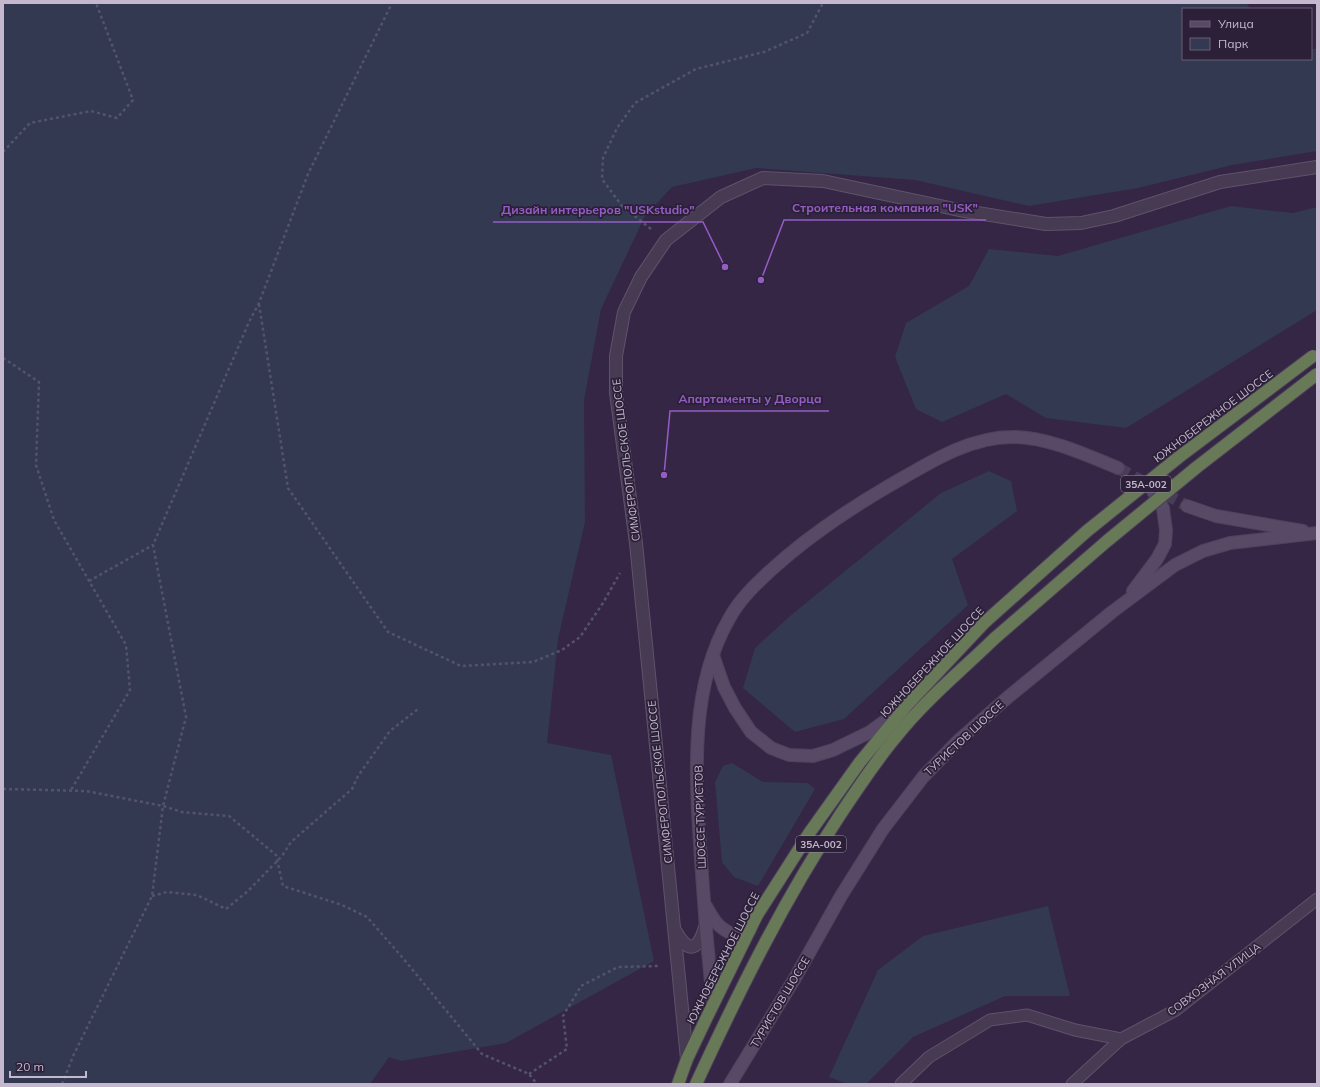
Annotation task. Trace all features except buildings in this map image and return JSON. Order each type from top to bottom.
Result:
[{"type":"highway","name":"ЮЖНОБЕРЕЖНОЕ ШОССЕ","points":[[678,1084],[713,1004],[757,915],[810,832],[860,762],[908,704],[985,622],[1087,531],[1180,457],[1315,354]]},
{"type":"highway","name":"35А-002","points":[[696,1084],[739,992],[819,847],[868,772],[895,737],[917,712],[996,638],[1107,541],[1197,467],[1317,374]]},
{"type":"main road","points":[[908,704],[870,732],[833,750],[813,756],[789,755],[771,748],[751,732],[732,703],[724,687],[713,655],[730,617],[747,594],[792,551],[834,520],[872,496],[957,449],[984,440],[1012,436],[1036,439],[1087,455],[1118,468]]},
{"type":"main road","points":[[1112,612],[1136,587],[1157,559],[1165,544],[1166,530],[1163,508],[1150,486]]},
{"type":"main road","name":"ТУРИСТОВ ШОССЕ","points":[[1187,506],[1216,516],[1317,533]]},
{"type":"main road","name":"ТУРИСТОВ ШОССЕ","points":[[730,1084],[795,978],[849,882],[883,829],[923,776],[959,740],[1007,698],[1112,612],[1175,565],[1204,551],[1230,543],[1317,533]]},
{"type":"main road","name":"ШОССЕ ТУРИСТОВ","points":[[713,655],[708,670],[700,710],[697,744],[696,795],[705,927],[713,1004]]},
{"type":"main road","points":[[704,901],[713,920],[724,931],[736,936],[750,930]]},
{"type":"street","name":"СИМФЕРОПОЛЬСКОЕ ШОССЕ","points":[[688,1059],[636,543],[617,401],[616,356],[624,312],[641,277],[666,240],[721,197],[763,178],[823,181],[958,210],[1046,224],[1081,223],[1114,216],[1220,182],[1317,167]]},
{"type":"street","points":[[675,930],[681,941],[687,946],[692,947],[698,944],[702,938],[705,927]]},
{"type":"lane","name":"СОВХОЗНАЯ УЛИЦА","points":[[1072,1084],[1121,1039],[1176,1010],[1317,899]]},
{"type":"lane","points":[[901,1084],[929,1057],[990,1020],[1027,1015],[1076,1030],[1121,1039]]},
{"type":"path","points":[[3,152],[30,122],[91,111],[117,118],[133,100],[96,3]]},
{"type":"path","points":[[62,1084],[74,1054],[152,896],[163,806],[186,717],[153,545],[249,322],[259,303],[308,174],[392,3]]},
{"type":"path","points":[[666,240],[622,206],[602,180],[603,158],[617,128],[635,103],[696,69],[764,52],[807,34],[823,3]]},
{"type":"path","points":[[259,303],[288,488],[388,632],[461,666],[533,662],[562,650],[580,637],[603,603],[636,543]]},
{"type":"path","points":[[3,358],[39,382],[36,465],[54,520],[126,645],[130,690],[71,790]]},
{"type":"path","points":[[89,581],[153,545]]},
{"type":"path","points":[[152,896],[167,892],[197,895],[226,909],[248,892],[277,861],[291,842],[352,789],[358,776],[390,731],[418,709]]},
{"type":"path","points":[[3,789],[86,791],[163,806],[182,812],[229,816],[276,855],[283,886],[342,905],[367,917],[482,1054],[530,1074],[537,1084]]},
{"type":"path","points":[[530,1074],[567,1049],[563,1016],[581,986],[618,967],[678,965]]},
{"type":"green space","points":[[3,3],[1247,3],[1251,8],[1182,8],[1182,60],[1312,60],[1312,49],[1317,49],[1317,151],[1232,165],[1138,188],[1029,206],[915,180],[756,168],[672,187],[645,216],[601,309],[584,400],[585,522],[558,639],[547,743],[611,755],[654,961],[506,1043],[401,1061],[389,1057],[370,1084],[3,1084]]},
{"type":"green space","points":[[1231,206],[1293,213],[1317,207],[1317,310],[1126,428],[1046,418],[1006,394],[942,422],[916,409],[895,357],[906,323],[969,286],[989,249],[1058,256]]},
{"type":"green space","points":[[989,471],[1011,481],[1017,511],[952,559],[968,605],[844,719],[795,732],[743,688],[755,648],[790,616],[941,493]]},
{"type":"green space","points":[[732,763],[763,782],[808,783],[815,789],[758,886],[734,877],[722,862],[715,782],[723,766]]},
{"type":"green space","points":[[1048,906],[1070,996],[1005,996],[913,1037],[866,1084],[848,1084],[829,1077],[878,970],[923,936]]},
{"type":"tunnel","points":[[1118,468],[1187,506]]},
{"type":"place","name":"Дизайн интерьеров \"USKstudio\"","points":[[725,267]]},
{"type":"place","name":"Строительная компания \"USK\"","points":[[761,280]]},
{"type":"place","name":"Апартаменты у Дворца","points":[[664,475]]}]
